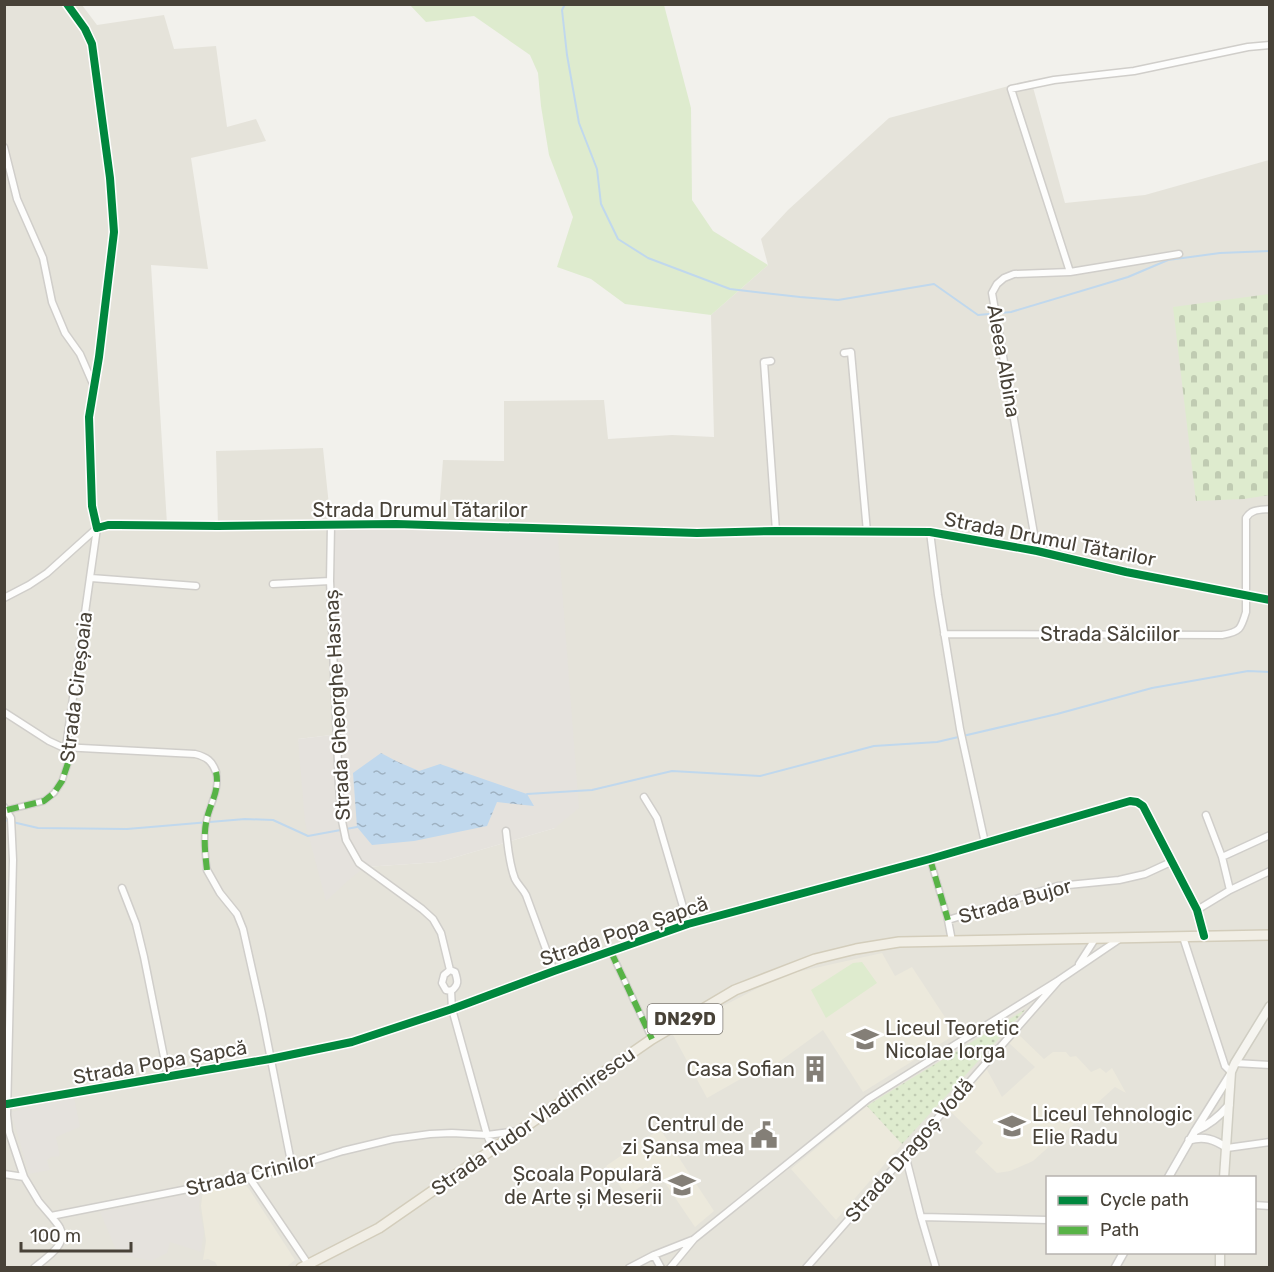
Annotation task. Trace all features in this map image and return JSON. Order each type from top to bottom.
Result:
[{"type":"main road","name":"DN29D","points":[[1121,938],[1267,936]]},
{"type":"main road","name":"Strada Tudor Vladimirescu","points":[[306,1266],[379,1228],[652,1040],[735,990],[815,959],[899,942],[1121,938]]},
{"type":"main road","points":[[1224,1176],[1232,1072],[1269,1006]]},
{"type":"street","points":[[4,598],[47,573],[98,528],[92,506],[89,417],[99,357],[114,232],[110,178],[92,44],[85,29],[67,4]]},
{"type":"street","points":[[1070,272],[1011,89],[1054,80],[1134,70],[1248,47],[1269,45]]},
{"type":"street","points":[[4,147],[17,199],[43,258],[52,302],[65,333],[80,354],[94,384]]},
{"type":"street","name":"Aleea Albina","points":[[1037,551],[992,293],[997,284],[1014,274],[1070,272],[1179,254]]},
{"type":"street","points":[[844,353],[851,352],[867,532]]},
{"type":"street","points":[[771,361],[764,362],[777,531]]},
{"type":"street","points":[[1246,595],[1246,518],[1253,511],[1269,509]]},
{"type":"street","name":"Strada Drumul Tătarilor","points":[[98,528],[108,525],[396,524],[697,533],[930,532],[1037,551],[1126,572],[1269,600]]},
{"type":"street","name":"Strada Gheorghe Hasnaș","points":[[331,525],[330,581],[342,821],[346,840],[359,862],[422,909],[433,919],[441,933],[450,970],[444,975],[442,983],[446,990],[452,991],[452,1009],[487,1135],[493,1149]]},
{"type":"street","name":"Strada Cireșoaia","points":[[6,808],[44,801],[62,782],[69,760],[66,747],[98,528]]},
{"type":"street","points":[[930,532],[960,729],[985,843]]},
{"type":"street","points":[[91,578],[196,586]]},
{"type":"street","points":[[273,584],[330,581]]},
{"type":"street","name":"Strada Sălciilor","points":[[945,634],[1222,634],[1238,630],[1242,626],[1246,612],[1246,595]]},
{"type":"street","points":[[4,712],[48,741],[62,747],[195,754],[205,757],[212,763],[218,780],[206,822],[204,845],[207,870],[220,893],[237,914],[243,929],[292,1167]]},
{"type":"street","points":[[644,797],[657,818],[688,924]]},
{"type":"street","name":"Strada Popa Șapcă","points":[[7,1104],[270,1059],[352,1042],[452,1009],[688,924],[930,859],[1130,801],[1143,806],[1197,910],[1204,936]]},
{"type":"street","points":[[6,808],[12,827],[7,1104],[9,1132],[24,1178],[39,1202],[61,1229],[61,1241],[57,1248],[34,1268]]},
{"type":"street","points":[[1206,815],[1222,856],[1230,890]]},
{"type":"street","points":[[506,831],[511,868],[526,895],[554,971]]},
{"type":"street","points":[[1222,856],[1269,835]]},
{"type":"street","points":[[930,859],[948,920]]},
{"type":"street","name":"Strada Bujor","points":[[952,940],[948,920],[1058,886],[1119,880],[1145,874],[1171,862]]},
{"type":"street","points":[[1197,910],[1230,890],[1269,871]]},
{"type":"street","points":[[122,888],[136,924],[168,1077]]},
{"type":"street","points":[[1169,1176],[1232,1072],[1225,1066],[1183,937]]},
{"type":"street","name":"Strada Dragoș Vodă","points":[[806,1268],[1059,980],[1121,938]]},
{"type":"street","points":[[1077,967],[1095,939]]},
{"type":"street","points":[[611,952],[652,1040]]},
{"type":"street","points":[[450,970],[455,972],[458,984],[452,991]]},
{"type":"street","points":[[670,1268],[694,1239],[868,1099],[1059,980]]},
{"type":"street","points":[[1235,1063],[1269,1065]]},
{"type":"street","points":[[1195,1131],[1217,1118],[1229,1106]]},
{"type":"street","name":"Strada Crinilor","points":[[51,1216],[249,1177],[393,1139],[452,1133],[487,1135],[518,1131]]},
{"type":"street","points":[[1189,1140],[1211,1139],[1227,1148],[1269,1142]]},
{"type":"street","points":[[905,1154],[936,1268]]},
{"type":"street","points":[[4,1174],[24,1178]]},
{"type":"street","points":[[249,1177],[306,1266]]},
{"type":"street","points":[[921,1217],[1046,1220]]},
{"type":"street","points":[[629,1268],[694,1239]]},
{"type":"street","points":[[1115,1268],[1123,1254]]},
{"type":"street","points":[[654,1255],[661,1268]]},
{"type":"shaded area","points":[[5,5],[82,5],[97,25],[164,15],[174,49],[216,46],[227,127],[256,119],[266,141],[191,158],[208,269],[151,265],[167,524],[218,526],[216,451],[323,448],[331,525],[340,734],[298,739],[350,877],[365,867],[439,862],[555,828],[438,525],[443,460],[504,461],[504,401],[604,400],[608,439],[672,435],[714,437],[711,315],[768,265],[761,239],[788,210],[889,118],[1031,80],[1065,203],[1145,195],[1269,160],[1269,1267],[5,1268]]},
{"type":"shaded area","points":[[557,523],[579,808],[555,828],[439,862],[365,867],[326,901],[305,822],[298,739],[340,734],[331,525]]},
{"type":"shaded area","points":[[882,953],[895,976],[912,967],[956,1034],[863,1092],[823,1030],[765,1072],[760,1068],[707,1098],[673,1035],[698,1019],[788,974]]},
{"type":"shaded area","points":[[1018,1034],[1044,1059],[1053,1052],[1066,1052],[1070,1057],[1076,1056],[1091,1072],[1100,1068],[1106,1073],[1112,1068],[1126,1093],[1115,1087],[1033,1161],[1010,1171],[997,1173],[975,1152],[983,1143],[949,1110],[986,1068],[1002,1097],[1035,1067],[1009,1043]]},
{"type":"shaded area","points":[[74,1098],[80,1127],[56,1137],[60,1156],[47,1160],[50,1170],[29,1174],[11,1112]]},
{"type":"shaded area","points":[[867,1106],[902,1144],[836,1220],[791,1169]]},
{"type":"shaded area","name":"Școala Populară de Arte și Meserii","points":[[660,1129],[714,1211],[695,1227],[659,1174],[627,1196],[606,1166]]},
{"type":"shaded area","points":[[240,1184],[249,1189],[295,1260],[286,1267],[218,1267],[215,1262],[208,1259],[203,1260],[206,1241],[201,1206],[203,1190]]},
{"type":"shaded area","points":[[200,1192],[199,1209],[204,1231],[201,1252],[170,1242],[167,1253],[151,1261],[120,1254],[116,1250],[100,1212]]},
{"type":"green space","points":[[410,5],[664,5],[691,108],[692,200],[713,231],[768,265],[711,315],[625,304],[591,279],[557,267],[573,217],[549,155],[538,73],[530,55],[474,16],[426,22]]},
{"type":"green space","points":[[1269,294],[1269,495],[1244,499],[1196,501],[1173,307]]},
{"type":"green space","points":[[862,962],[877,983],[826,1018],[811,990],[853,963]]},
{"type":"green space","points":[[1026,1009],[902,1144],[867,1106],[881,1097]]},
{"type":"water","points":[[381,753],[419,771],[440,764],[527,794],[534,806],[497,802],[487,826],[414,841],[372,845],[357,827],[353,773]]},
{"type":"waterway","points":[[565,4],[562,10],[567,55],[579,123],[597,169],[601,204],[618,239],[648,258],[730,289],[838,300],[934,284],[978,315],[1011,312],[1128,277],[1168,260],[1220,253],[1270,251]]},
{"type":"waterway","points":[[527,794],[592,790],[672,771],[760,776],[874,746],[937,742],[1057,714],[1152,688],[1248,671],[1270,672]]},
{"type":"waterway","points":[[4,820],[38,828],[127,829],[245,819],[273,820],[308,836],[357,827]]},
{"type":"marked path","points":[[7,810],[44,801],[54,793],[62,781],[69,760],[66,747]]},
{"type":"marked path","points":[[207,870],[205,830],[216,790],[216,772]]},
{"type":"marked path","points":[[930,859],[948,920]]},
{"type":"marked path","points":[[611,952],[652,1039]]},
{"type":"cycle path","points":[[67,4],[85,29],[92,44],[110,178],[114,232],[99,357],[89,417],[92,506],[97,528],[108,525],[396,524],[697,533],[930,532],[1037,551],[1126,572],[1270,600]]},
{"type":"cycle path","points":[[7,1104],[270,1059],[352,1042],[452,1009],[688,924],[930,859],[1130,801],[1143,806],[1197,910],[1204,936]]},
{"type":"place","name":"Liceul Teoretic Nicolae Iorga","points":[[865,1039]]},
{"type":"place","name":"Casa Sofian","points":[[815,1069]]},
{"type":"place","name":"Liceul Tehnologic Elie Radu","points":[[1012,1126]]},
{"type":"place","name":"Centrul de zi Șansa mea","points":[[764,1135]]},
{"type":"place","name":"Școala Populară de Arte și Meserii","points":[[682,1185]]}]
